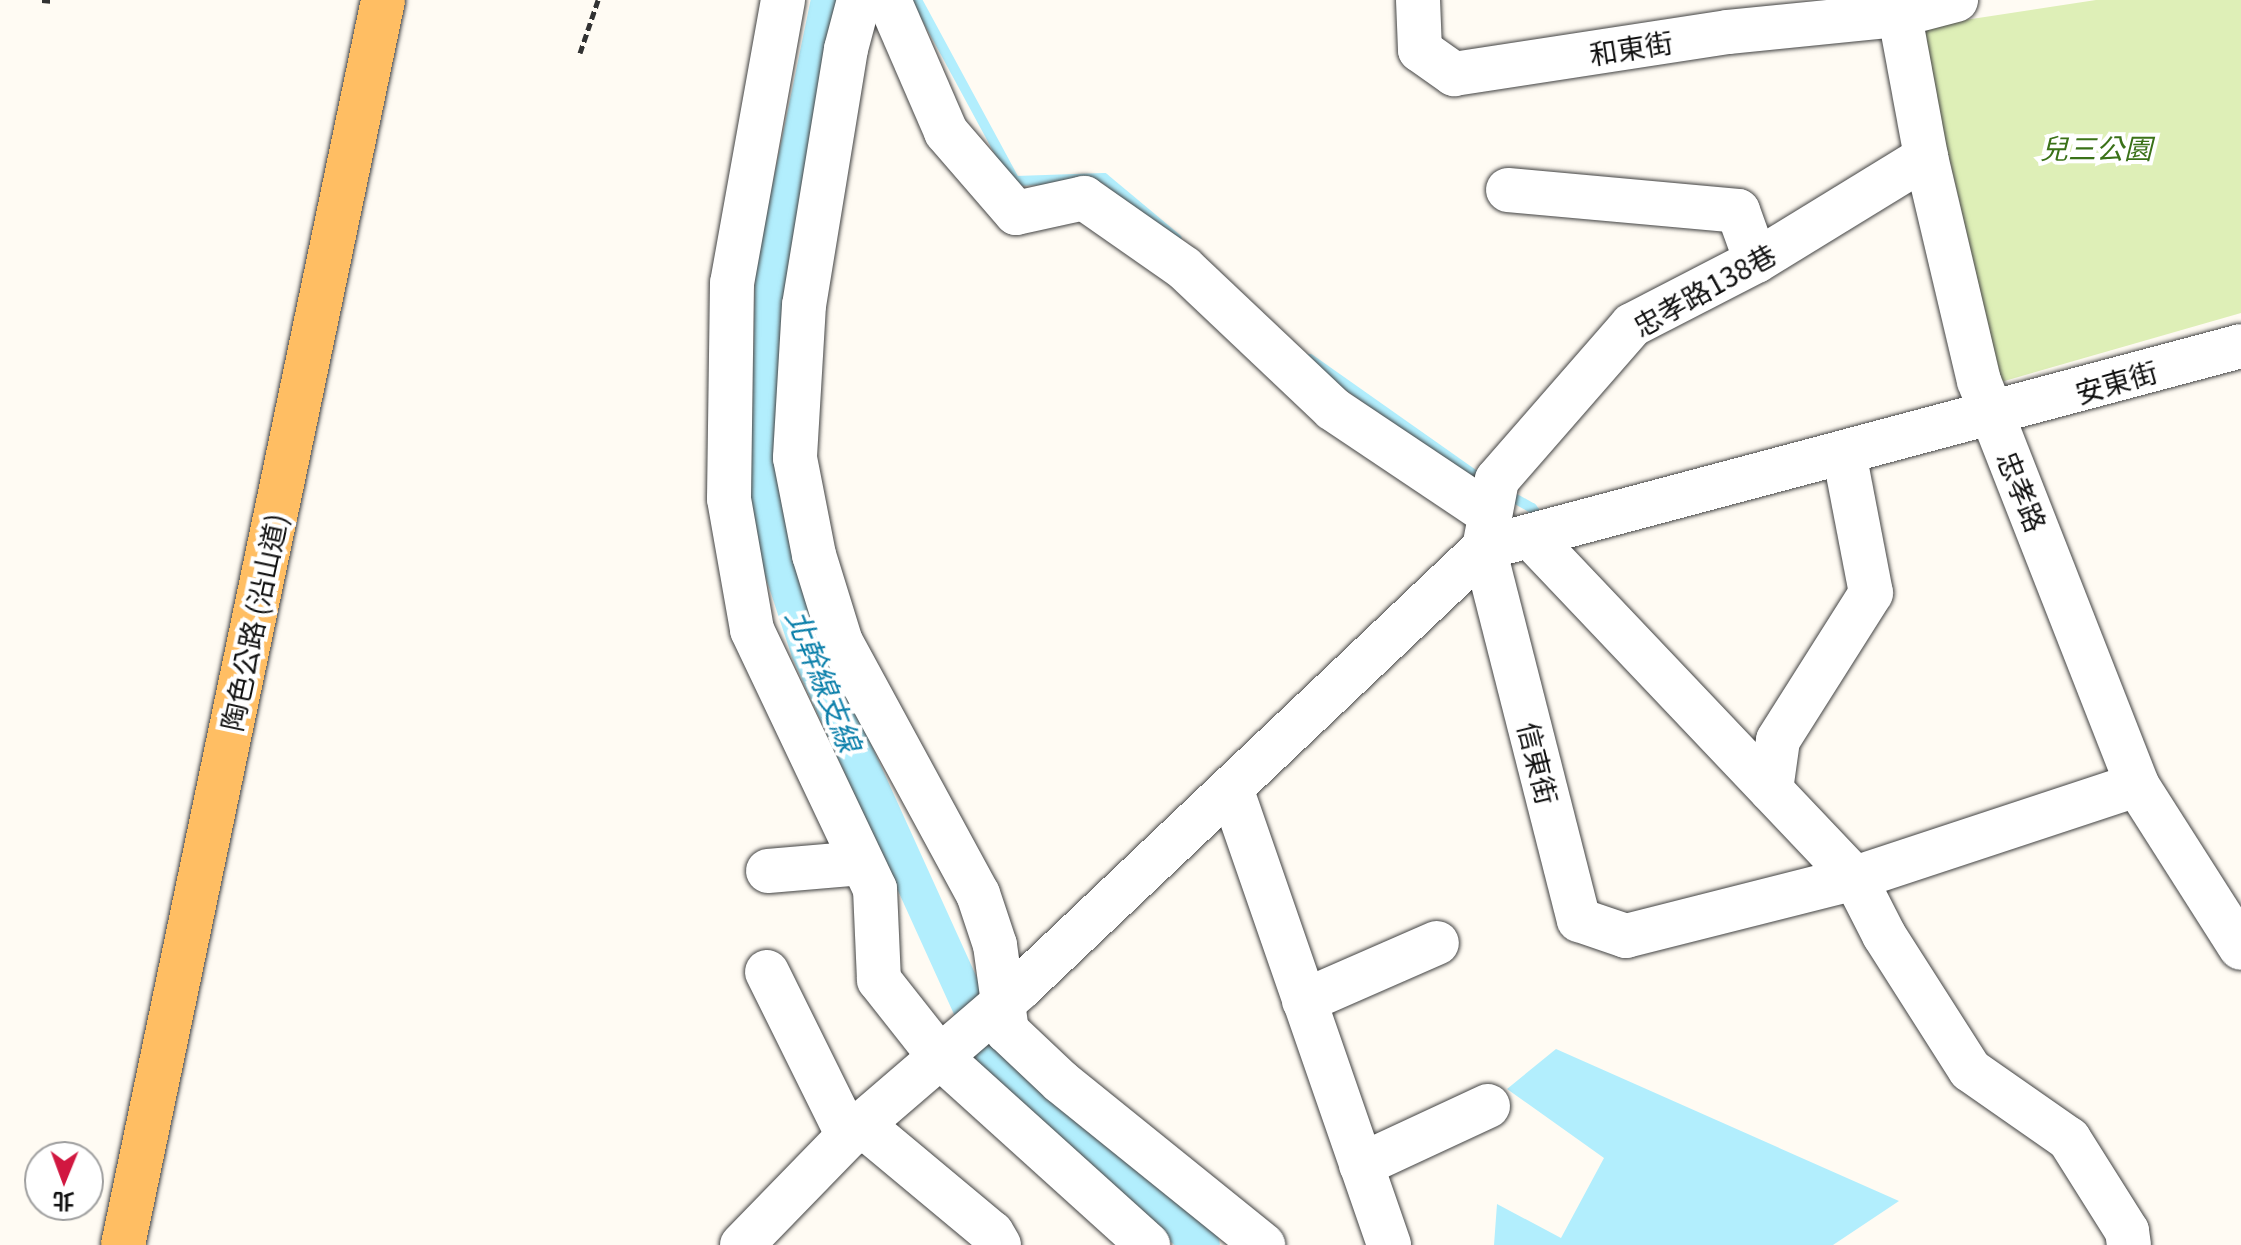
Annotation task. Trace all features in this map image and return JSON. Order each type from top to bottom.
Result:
[{"type":"main road","name":"陶色公路 (沿山道)","points":[[123,1245],[383,0]]},
{"type":"street","points":[[783,0],[732,283],[729,499],[752,630],[875,889],[879,980],[973,1028],[1007,1031],[1061,1082],[1263,1245]]},
{"type":"street","points":[[859,0],[846,49],[804,305],[795,458],[814,555],[841,642],[978,894],[995,945],[973,1028]]},
{"type":"street","points":[[889,0],[946,132],[1016,213],[1084,198],[1184,268],[1333,409],[1487,531],[1530,536],[1991,413]]},
{"type":"street","name":"和東街","points":[[1418,0],[1420,50],[1454,74],[1728,16],[1898,8],[1956,0]]},
{"type":"street","name":"忠孝路","points":[[1898,8],[1926,157],[1991,413],[2137,785],[2241,948]]},
{"type":"street","name":"忠孝路138巷","points":[[1487,531],[1497,480],[1632,325],[1756,261],[1926,157]]},
{"type":"street","points":[[1508,190],[1738,211],[1756,261]]},
{"type":"street","name":"安東街","points":[[1991,413],[2241,346]]},
{"type":"street","points":[[1771,790],[1778,740],[1871,593],[1844,453]]},
{"type":"street","points":[[742,1245],[854,1130],[973,1028],[1232,791],[1487,531]]},
{"type":"street","name":"信東街","points":[[1487,531],[1579,920],[1626,936],[1855,878],[2137,785]]},
{"type":"street","points":[[1530,536],[1855,878],[1884,935],[1970,1070],[2069,1139],[2127,1231],[2129,1245]]},
{"type":"street","points":[[1232,791],[1389,1245]]},
{"type":"street","points":[[768,871],[862,863]]},
{"type":"street","points":[[1304,1001],[1437,943]]},
{"type":"street","points":[[767,972],[854,1130],[992,1233],[999,1245]]},
{"type":"street","points":[[973,1028],[1148,1245]]},
{"type":"street","points":[[1361,1165],[1488,1106]]},
{"type":"path","points":[[42,0],[53,1]]},
{"type":"path","points":[[580,53],[598,0]]},
{"type":"green space","name":"兒三公園","points":[[2096,0],[2241,0],[2241,313],[2001,382],[1919,27]]},
{"type":"water","points":[[1556,1049],[1899,1201],[1833,1245],[1494,1245],[1497,1204],[1561,1238],[1604,1158],[1507,1089]]},
{"type":"waterway","name":"北幹線支線","points":[[829,0],[773,270],[768,527],[809,651],[1000,1073],[1202,1245]]},
{"type":"waterway","points":[[917,0],[1015,181],[1104,178],[1177,239]]},
{"type":"waterway","points":[[1310,359],[1487,484]]},
{"type":"waterway","points":[[1505,493],[1532,508],[1542,521]]}]
